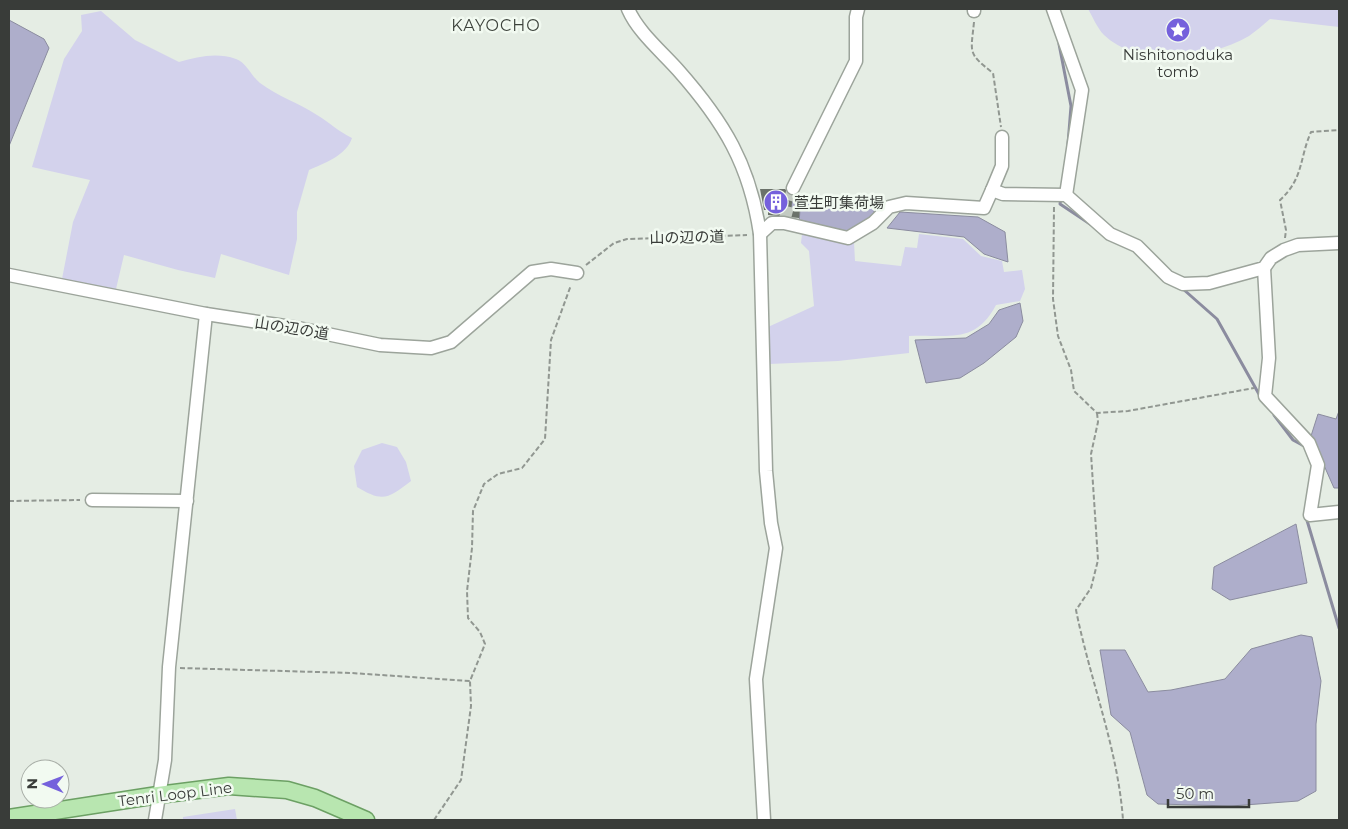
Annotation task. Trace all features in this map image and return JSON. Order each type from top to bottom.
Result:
[{"type":"main road","name":"Tenri Loop Line","points":[[9,818],[229,786],[287,790],[315,798],[366,820]]},
{"type":"street","points":[[628,9],[638,26],[706,104],[741,158],[756,208],[760,234],[766,471],[771,523],[776,548],[756,679],[764,820]]},
{"type":"street","points":[[792,188],[856,61],[856,17],[858,9]]},
{"type":"street","points":[[1053,9],[1082,90],[1060,195]]},
{"type":"street","points":[[760,234],[772,223],[785,220],[848,238],[873,223],[890,207],[906,204],[984,208],[1002,166],[1002,136]]},
{"type":"street","points":[[992,190],[1003,194],[1060,195],[1110,234],[1137,246],[1168,277],[1182,284],[1209,283],[1264,268],[1272,258],[1284,250],[1298,245],[1339,243]]},
{"type":"street","points":[[1264,268],[1269,358],[1265,396],[1308,443],[1318,465],[1310,515],[1339,512]]},
{"type":"street","name":"山の辺の道","points":[[9,276],[380,345],[431,348],[451,342],[532,272],[551,269],[577,273]]},
{"type":"street","points":[[155,820],[165,760],[169,667],[206,314]]},
{"type":"street","points":[[92,500],[187,501]]},
{"type":"path","points":[[974,10],[971,52],[975,60],[993,73],[1002,136]]},
{"type":"path","points":[[1284,250],[1286,230],[1280,200],[1293,188],[1311,132],[1339,130]]},
{"type":"path","points":[[1060,195],[1053,291],[1058,336],[1071,370],[1074,391],[1097,413],[1098,422],[1091,454],[1098,560],[1091,588],[1076,610],[1084,650],[1092,672],[1121,795],[1123,820]]},
{"type":"path","name":"山の辺の道","points":[[577,273],[614,243],[627,239],[760,234]]},
{"type":"path","points":[[434,820],[461,780],[471,706],[470,681],[485,644],[480,632],[468,618],[467,591],[472,548],[473,511],[484,484],[498,474],[522,468],[545,439],[551,340],[565,298],[577,273]]},
{"type":"path","points":[[1097,413],[1128,411],[1266,386]]},
{"type":"path","points":[[9,501],[92,500]]},
{"type":"path","points":[[169,667],[351,673],[470,681]]},
{"type":"shaded area","name":"Nishitonoduka tomb","points":[[1088,9],[1339,9],[1339,27],[1270,19],[1249,36],[1215,50],[1175,57],[1155,56],[1136,53],[1119,46],[1104,35]]},
{"type":"shaded area","points":[[101,11],[135,40],[179,62],[214,56],[229,57],[240,61],[267,88],[310,111],[352,138],[340,154],[309,170],[297,212],[297,239],[289,275],[221,254],[215,278],[124,255],[116,289],[62,279],[73,222],[90,180],[32,167],[64,59],[82,31],[81,15]]},
{"type":"shaded area","points":[[9,20],[44,39],[49,48],[9,146]]},
{"type":"shaded area","points":[[793,195],[871,201],[875,209],[870,221],[848,234],[799,223],[800,210],[791,209]]},
{"type":"shaded area","points":[[900,212],[978,217],[1005,232],[1008,262],[984,254],[964,237],[887,228]]},
{"type":"shaded area","points":[[802,234],[854,242],[855,261],[901,266],[905,247],[917,248],[919,234],[963,239],[981,256],[1002,261],[1004,272],[1022,270],[1025,289],[1020,301],[996,305],[988,318],[970,332],[948,336],[909,336],[909,353],[838,361],[769,364],[768,327],[814,306],[809,251],[801,243]]},
{"type":"shaded area","points":[[1020,303],[1023,321],[1016,337],[984,363],[960,378],[926,383],[915,340],[966,338],[989,324],[999,310]]},
{"type":"shaded area","points":[[1339,411],[1339,488],[1334,488],[1311,436],[1318,414],[1336,419]]},
{"type":"shaded area","points":[[382,443],[397,447],[406,462],[411,481],[391,495],[380,497],[357,487],[354,466],[362,450]]},
{"type":"shaded area","points":[[1296,524],[1307,583],[1230,600],[1212,589],[1214,567]]},
{"type":"shaded area","points":[[1301,635],[1312,637],[1321,681],[1316,724],[1316,791],[1298,801],[1231,806],[1158,804],[1147,795],[1130,732],[1111,715],[1100,650],[1125,650],[1148,692],[1171,690],[1225,679],[1251,649]]},
{"type":"shaded area","points":[[235,809],[237,820],[183,820],[183,817]]},
{"type":"building","name":"萱生町集荷場","points":[[760,189],[785,189],[793,196],[791,209],[800,209],[799,218],[768,215],[768,210],[764,210]]},
{"type":"waterway","points":[[1059,44],[1071,106],[1068,144]]},
{"type":"waterway","points":[[1061,197],[1060,204],[1090,224]]},
{"type":"waterway","points":[[1183,289],[1217,319],[1260,396]]},
{"type":"waterway","points":[[1274,415],[1293,440],[1304,446]]},
{"type":"waterway","points":[[1306,517],[1339,628]]},
{"type":"tunnel","points":[[785,218],[793,188]]},
{"type":"place","name":"Nishitonoduka tomb","points":[[1178,30]]},
{"type":"place","name":"萱生町集荷場","points":[[776,202]]},
{"type":"district","name":"KAYOCHO","points":[[496,25]]}]
